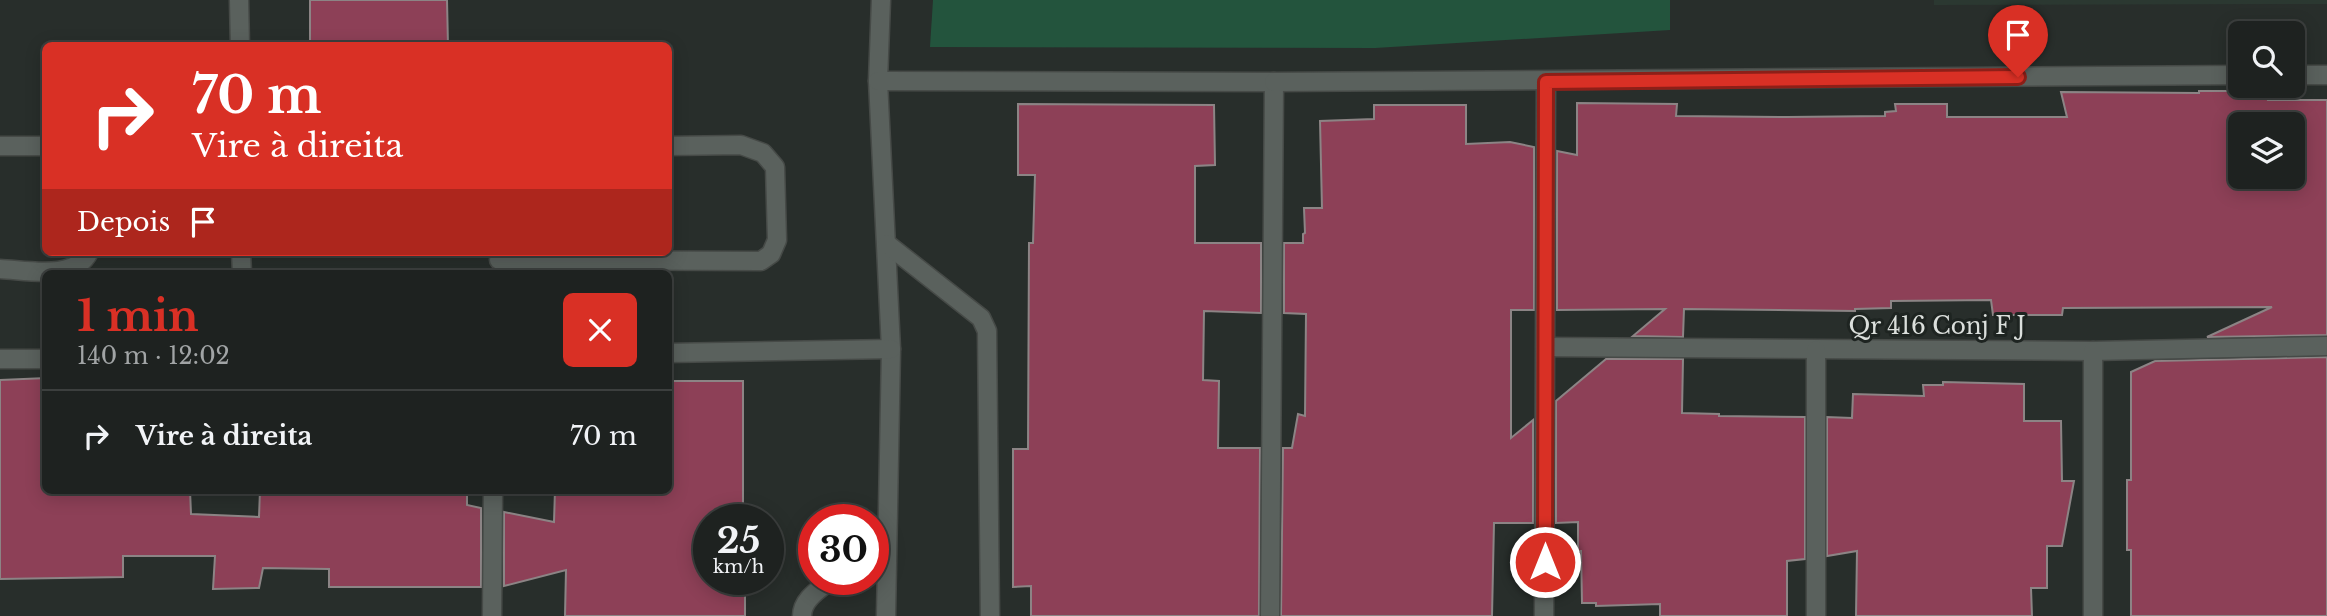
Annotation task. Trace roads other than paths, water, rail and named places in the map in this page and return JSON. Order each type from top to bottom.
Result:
[{"type":"street","points":[[239,0],[240,42]]},
{"type":"street","points":[[881,0],[878,81],[891,349],[882,504]]},
{"type":"street","points":[[878,81],[1546,82],[2228,75]]},
{"type":"street","points":[[2305,75],[2327,75]]},
{"type":"street","points":[[1270,616],[1274,82]]},
{"type":"street","points":[[1545,616],[1546,82]]},
{"type":"street","points":[[499,262],[761,261],[771,254],[777,240],[775,167],[763,153],[741,145],[672,146]]},
{"type":"street","points":[[0,146],[42,146]]},
{"type":"street","points":[[887,244],[981,318],[987,331],[990,616]]},
{"type":"street","points":[[62,270],[76,267],[86,256]]},
{"type":"street","points":[[0,269],[42,270]]},
{"type":"street","name":"Qr 416 Conj F J","points":[[1546,347],[2093,351],[2327,346]]},
{"type":"street","points":[[672,353],[891,349]]},
{"type":"street","points":[[1816,350],[1816,616]]},
{"type":"street","points":[[2093,351],[2093,616]]},
{"type":"street","points":[[0,359],[42,359]]},
{"type":"street","points":[[492,616],[493,494]]},
{"type":"street","points":[[802,616],[802,609],[814,595]]},
{"type":"street","points":[[884,595],[886,616]]}]
